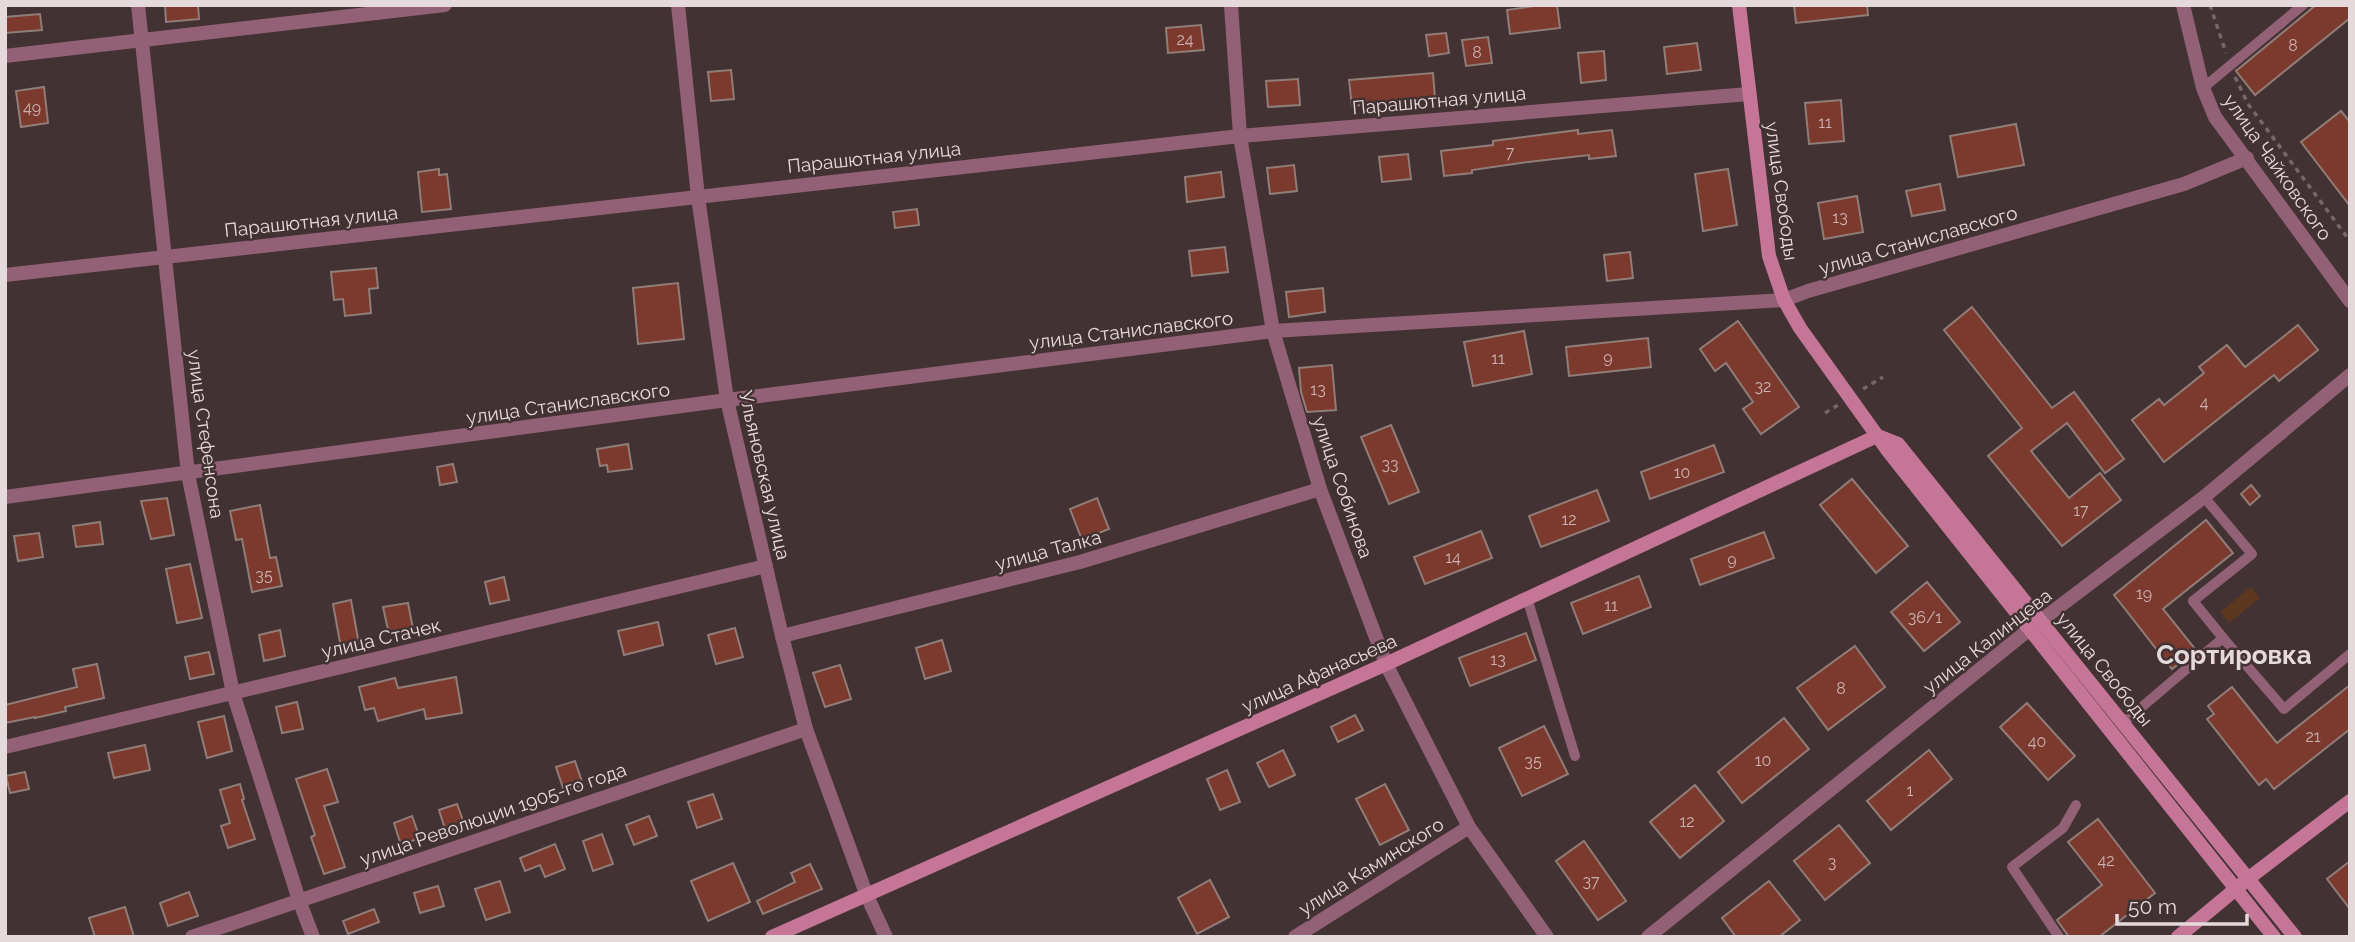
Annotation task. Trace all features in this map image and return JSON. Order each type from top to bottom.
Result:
[{"type":"street","name":"улица Стефенсона","points":[[138,5],[188,474],[233,693],[313,937]]},
{"type":"street","points":[[5,56],[444,5]]},
{"type":"street","name":"Ульяновская улица","points":[[678,5],[698,197],[727,400],[806,729],[867,895],[887,937]]},
{"type":"street","name":"улица Собинова","points":[[1231,5],[1240,136],[1273,331],[1320,489],[1386,664],[1469,827],[1547,937]]},
{"type":"street","name":"улица Свободы","points":[[1739,5],[1769,256],[1784,300],[1800,328],[1877,436],[2036,625],[2123,723],[2295,937]]},
{"type":"street","name":"улица Чайковского","points":[[2183,5],[2203,88],[2215,117],[2350,301]]},
{"type":"street","name":"Парашютная улица","points":[[5,275],[1240,136],[1749,94]]},
{"type":"street","name":"улица Станиславского","points":[[5,497],[727,400],[1273,331],[1784,300],[1821,287],[2184,184],[2247,158]]},
{"type":"street","name":"улица Калинцева","points":[[1648,937],[2036,625],[2204,497],[2350,375]]},
{"type":"street","name":"улица Афанасьева","points":[[772,937],[1386,664],[1877,436]]},
{"type":"street","name":"улица Талка","points":[[782,636],[1080,562],[1320,489]]},
{"type":"street","name":"улица Стачек","points":[[5,747],[766,566]]},
{"type":"street","name":"улица Свободы","points":[[2036,625],[2274,937]]},
{"type":"street","name":"улица Революции 1905-го года","points":[[192,937],[806,729]]},
{"type":"street","points":[[2178,937],[2249,878],[2350,801]]},
{"type":"street","name":"улица Каминского","points":[[1295,937],[1469,827]]},
{"type":"lane","points":[[2203,88],[2303,5]]},
{"type":"lane","points":[[2204,497],[2252,554],[2193,601],[2284,709],[2350,654]]},
{"type":"lane","points":[[1527,598],[1575,756]]},
{"type":"lane","points":[[2123,723],[2223,638]]},
{"type":"lane","points":[[2059,937],[2012,867],[2063,828],[2077,804]]},
{"type":"path","points":[[2210,5],[2230,65],[2248,104],[2350,241]]},
{"type":"shaded area","points":[[2251,587],[2260,598],[2229,623],[2220,612]]},
{"type":"building","points":[[165,5],[198,5],[199,19],[166,22]]},
{"type":"building","points":[[1557,5],[1560,28],[1510,34],[1507,10]]},
{"type":"building","points":[[1794,5],[1867,5],[1868,15],[1796,23]]},
{"type":"building","points":[[2316,5],[2350,5],[2350,18],[2255,95],[2236,71]]},
{"type":"building","points":[[40,14],[42,30],[5,33],[5,17]]},
{"type":"building","points":[[1201,25],[1204,50],[1168,53],[1166,28]]},
{"type":"building","points":[[1446,33],[1449,53],[1429,56],[1426,35]]},
{"type":"building","points":[[1488,37],[1492,63],[1466,66],[1462,40]]},
{"type":"building","points":[[1697,43],[1701,70],[1667,74],[1664,47]]},
{"type":"building","points":[[1604,51],[1606,80],[1581,83],[1578,53]]},
{"type":"building","points":[[731,70],[734,99],[711,101],[708,72]]},
{"type":"building","points":[[1433,73],[1435,98],[1352,106],[1349,80]]},
{"type":"building","points":[[1298,79],[1300,105],[1268,107],[1266,81]]},
{"type":"building","points":[[44,87],[48,123],[21,127],[16,91]]},
{"type":"building","points":[[1841,100],[1844,141],[1809,144],[1805,103]]},
{"type":"building","points":[[2341,111],[2350,122],[2350,206],[2301,142]]},
{"type":"building","points":[[2016,124],[2024,165],[1958,177],[1950,136]]},
{"type":"building","points":[[1578,130],[1578,134],[1612,130],[1616,156],[1589,159],[1589,155],[1528,162],[1444,176],[1441,151]]},
{"type":"building","points":[[1408,154],[1411,179],[1382,182],[1379,157]]},
{"type":"building","points":[[1294,165],[1297,191],[1270,194],[1267,168]]},
{"type":"building","points":[[439,169],[439,175],[447,174],[451,209],[422,212],[418,172]]},
{"type":"building","points":[[1728,169],[1737,225],[1703,231],[1695,174]]},
{"type":"building","points":[[1221,172],[1224,197],[1187,202],[1185,177]]},
{"type":"building","points":[[1940,184],[1945,210],[1912,216],[1906,191]]},
{"type":"building","points":[[1857,196],[1863,232],[1824,239],[1818,203]]},
{"type":"building","points":[[917,209],[919,225],[895,228],[893,212]]},
{"type":"building","points":[[1225,247],[1228,272],[1192,276],[1189,251]]},
{"type":"building","points":[[1630,252],[1633,278],[1607,281],[1604,255]]},
{"type":"building","points":[[376,268],[378,288],[369,289],[371,313],[345,316],[343,299],[334,300],[331,272]]},
{"type":"building","points":[[678,283],[684,339],[638,344],[633,288]]},
{"type":"building","points":[[1323,288],[1325,312],[1289,317],[1286,292]]},
{"type":"building","points":[[1972,307],[2052,408],[2074,392],[2124,459],[2105,473],[2067,423],[2031,451],[2069,498],[2100,473],[2121,500],[2062,546],[1988,456],[2022,428],[1944,330]]},
{"type":"building","points":[[1738,321],[1799,407],[1761,434],[1743,409],[1753,402],[1726,363],[1715,371],[1700,349]]},
{"type":"building","points":[[2298,325],[2318,350],[2279,381],[2274,375],[2164,462],[2132,420],[2159,399],[2164,405],[2204,373],[2199,367],[2227,345],[2245,367]]},
{"type":"building","points":[[1524,331],[1532,374],[1473,386],[1464,342]]},
{"type":"building","points":[[1648,338],[1651,367],[1569,376],[1566,347]]},
{"type":"building","points":[[1332,365],[1336,410],[1307,412],[1301,392],[1299,368]]},
{"type":"building","points":[[1391,425],[1419,492],[1389,504],[1361,437]]},
{"type":"building","points":[[628,444],[632,469],[608,472],[607,465],[600,466],[597,449]]},
{"type":"building","points":[[1714,445],[1724,472],[1650,499],[1641,472]]},
{"type":"building","points":[[453,464],[457,482],[440,485],[437,467]]},
{"type":"building","points":[[1852,479],[1908,546],[1876,573],[1820,505]]},
{"type":"building","points":[[2251,485],[2260,496],[2250,505],[2241,494]]},
{"type":"building","points":[[1597,490],[1609,521],[1541,547],[1529,516]]},
{"type":"building","points":[[167,498],[174,535],[151,539],[141,501]]},
{"type":"building","points":[[1097,498],[1109,529],[1082,540],[1070,509]]},
{"type":"building","points":[[260,505],[270,558],[276,557],[282,586],[252,592],[242,539],[236,540],[230,511]]},
{"type":"building","points":[[2206,520],[2233,553],[2163,609],[2196,650],[2172,669],[2114,595]]},
{"type":"building","points":[[100,522],[103,544],[76,547],[73,526]]},
{"type":"building","points":[[1481,531],[1492,558],[1425,584],[1414,557]]},
{"type":"building","points":[[1764,532],[1774,558],[1700,585],[1691,559]]},
{"type":"building","points":[[39,533],[43,557],[18,561],[14,536]]},
{"type":"building","points":[[190,564],[202,618],[177,623],[166,569]]},
{"type":"building","points":[[1639,576],[1651,607],[1583,634],[1571,603]]},
{"type":"building","points":[[504,577],[509,600],[490,604],[485,582]]},
{"type":"building","points":[[1927,582],[1960,622],[1924,651],[1891,612]]},
{"type":"building","points":[[351,600],[359,644],[341,648],[333,604]]},
{"type":"building","points":[[408,603],[413,629],[389,634],[383,607]]},
{"type":"building","points":[[658,622],[663,645],[624,655],[618,631]]},
{"type":"building","points":[[735,628],[743,657],[716,664],[708,635]]},
{"type":"building","points":[[280,630],[285,656],[264,661],[259,635]]},
{"type":"building","points":[[1526,633],[1536,660],[1470,686],[1459,658]]},
{"type":"building","points":[[942,640],[951,671],[925,679],[916,648]]},
{"type":"building","points":[[1855,646],[1885,687],[1828,730],[1797,688]]},
{"type":"building","points":[[209,652],[214,674],[190,679],[185,657]]},
{"type":"building","points":[[97,664],[104,698],[65,707],[66,711],[5,723],[5,705],[77,687],[73,669]]},
{"type":"building","points":[[840,665],[851,699],[825,707],[813,673]]},
{"type":"building","points":[[456,677],[462,713],[426,719],[424,709],[378,721],[374,708],[365,710],[359,687],[395,678],[398,688]]},
{"type":"building","points":[[2350,685],[2350,729],[2274,789],[2266,779],[2259,785],[2207,719],[2214,714],[2208,706],[2232,687],[2277,743]]},
{"type":"building","points":[[297,702],[303,729],[282,733],[276,707]]},
{"type":"building","points":[[2027,703],[2075,756],[2048,780],[2000,727]]},
{"type":"building","points":[[1355,715],[1363,730],[1338,742],[1331,727]]},
{"type":"building","points":[[224,716],[232,751],[207,758],[198,722]]},
{"type":"building","points":[[1784,718],[1809,749],[1742,803],[1718,772]]},
{"type":"building","points":[[1544,726],[1568,774],[1522,796],[1499,748]]},
{"type":"building","points":[[145,745],[150,770],[114,778],[108,753]]},
{"type":"building","points":[[1283,750],[1295,775],[1269,787],[1257,763]]},
{"type":"building","points":[[1929,750],[1952,779],[1891,830],[1867,801]]},
{"type":"building","points":[[575,761],[583,785],[564,791],[556,767]]},
{"type":"building","points":[[327,769],[338,802],[324,806],[345,867],[324,874],[311,837],[315,835],[296,779]]},
{"type":"building","points":[[1227,770],[1240,802],[1220,810],[1207,779]]},
{"type":"building","points":[[25,772],[29,789],[10,793],[6,776]]},
{"type":"building","points":[[240,784],[244,799],[242,800],[255,839],[228,848],[221,826],[230,823],[220,790]]},
{"type":"building","points":[[1385,784],[1409,830],[1380,845],[1356,799]]},
{"type":"building","points":[[1695,785],[1724,821],[1680,858],[1650,822]]},
{"type":"building","points":[[713,794],[722,819],[697,828],[688,802]]},
{"type":"building","points":[[457,804],[465,826],[446,832],[439,810]]},
{"type":"building","points":[[412,816],[420,838],[401,845],[394,823]]},
{"type":"building","points":[[649,816],[657,836],[634,845],[626,825]]},
{"type":"building","points":[[2098,819],[2155,893],[2099,937],[2069,937],[2057,920],[2102,885],[2068,842]]},
{"type":"building","points":[[1839,825],[1870,863],[1825,900],[1794,861]]},
{"type":"building","points":[[602,834],[613,864],[593,871],[583,841]]},
{"type":"building","points":[[1584,841],[1626,901],[1598,920],[1556,861]]},
{"type":"building","points":[[555,844],[565,869],[545,877],[540,865],[525,871],[520,858]]},
{"type":"building","points":[[2350,861],[2350,909],[2327,879]]},
{"type":"building","points":[[733,863],[750,902],[708,921],[691,881]]},
{"type":"building","points":[[810,864],[822,889],[763,914],[757,901],[795,882],[791,873]]},
{"type":"building","points":[[1210,880],[1229,917],[1197,934],[1178,898]]},
{"type":"building","points":[[500,881],[510,912],[486,920],[475,889]]},
{"type":"building","points":[[1769,881],[1800,920],[1779,937],[1736,937],[1722,918]]},
{"type":"building","points":[[438,886],[444,906],[420,913],[414,893]]},
{"type":"building","points":[[189,892],[198,916],[168,926],[160,903]]},
{"type":"building","points":[[125,907],[134,937],[95,937],[89,918]]},
{"type":"building","points":[[374,909],[379,922],[348,934],[343,921]]},
{"type":"district","name":"Сортировка","points":[[2234,655]]}]
